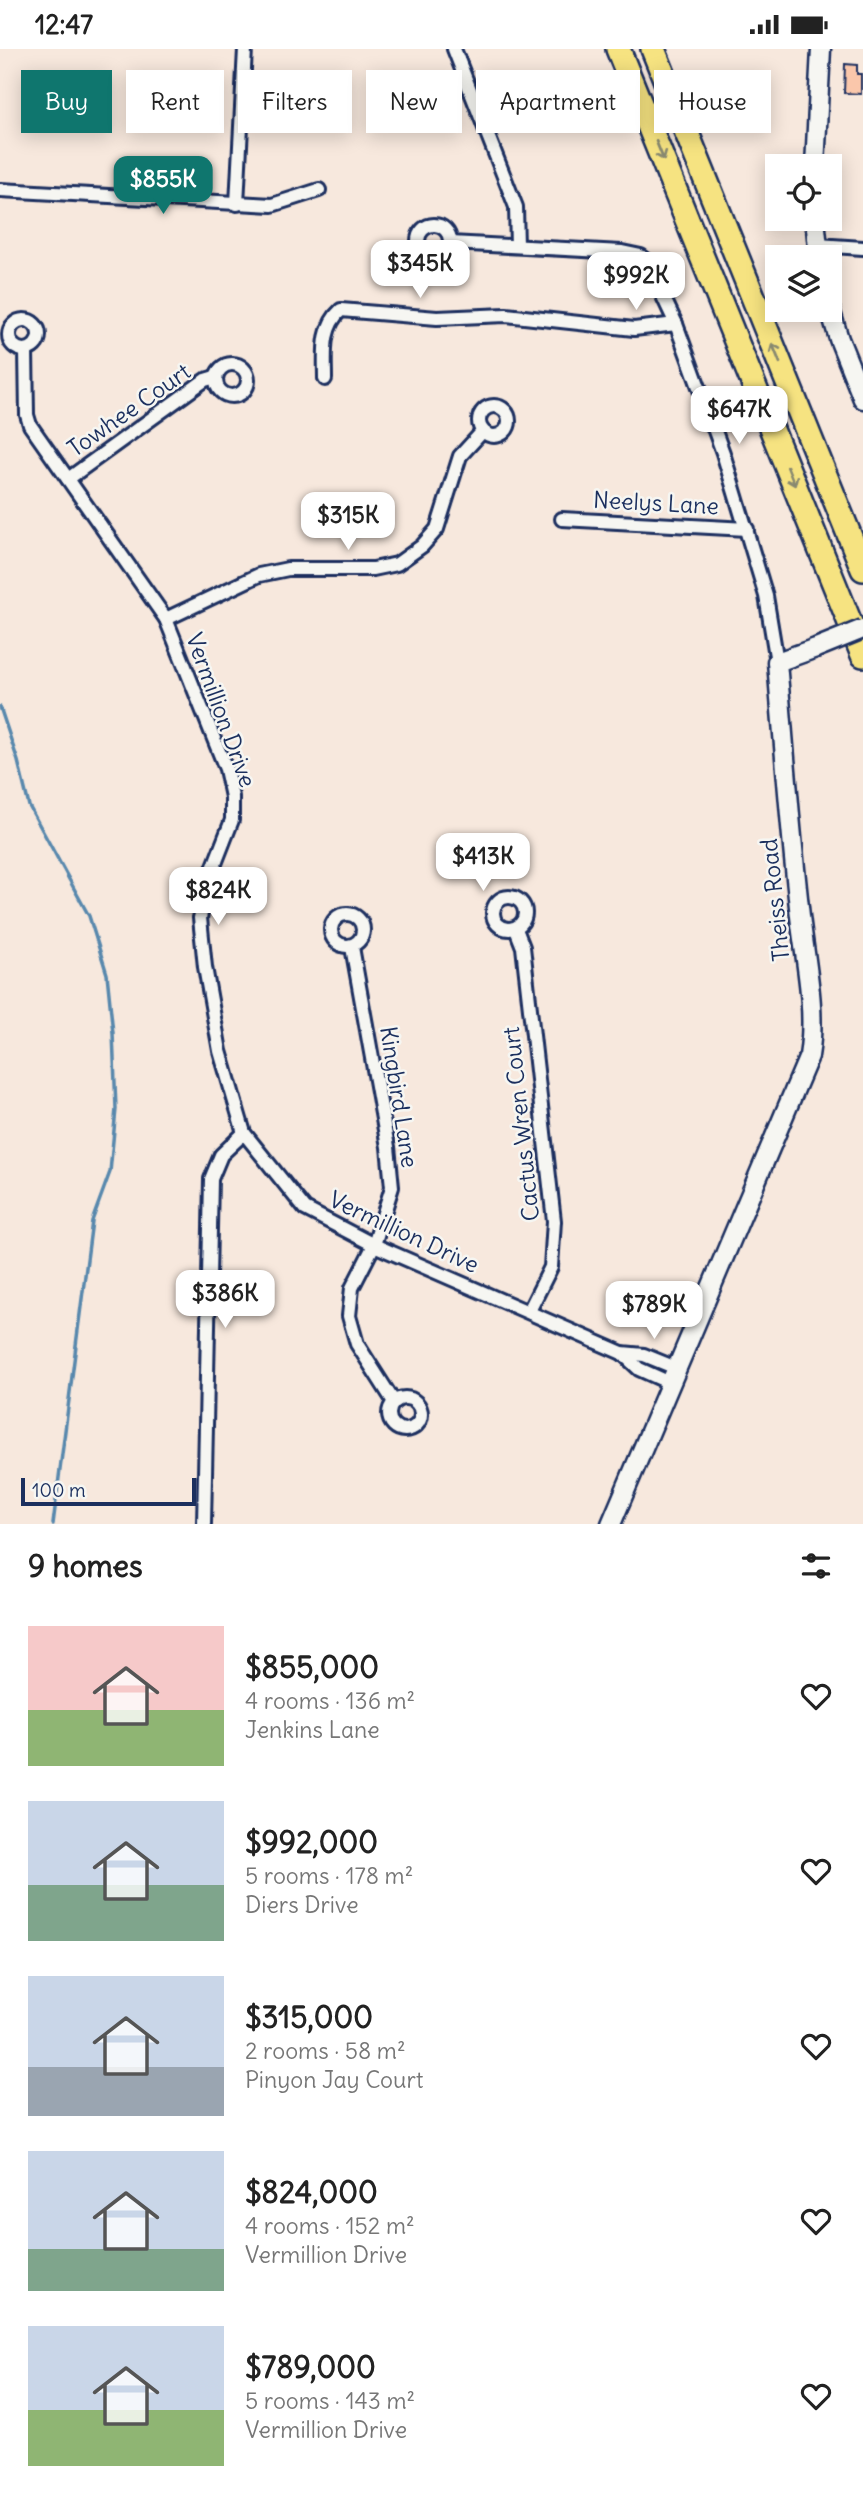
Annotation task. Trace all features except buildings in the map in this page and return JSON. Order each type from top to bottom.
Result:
[{"type":"highway","points":[[618,49],[863,655]]},
{"type":"highway","points":[[653,49],[863,569]]},
{"type":"street","points":[[237,204],[245,49]]},
{"type":"street","points":[[450,243],[517,246],[516,208],[454,49]]},
{"type":"street","points":[[816,154],[821,49]]},
{"type":"street","points":[[0,190],[272,205],[319,190]]},
{"type":"street","name":"Theiss Road","points":[[517,246],[641,256],[651,268],[676,324],[705,400],[747,530],[771,616],[810,997],[811,1044],[798,1087],[611,1524]]},
{"type":"street","points":[[842,249],[863,248]]},
{"type":"street","points":[[325,379],[327,333],[330,321],[341,310],[437,318],[506,316],[634,329],[676,324]]},
{"type":"street","points":[[834,322],[863,399]]},
{"type":"street","name":"Vermillion Drive","points":[[26,350],[27,415],[30,425],[166,619],[226,769],[232,797],[232,820],[209,880],[200,918],[205,967],[220,1051],[244,1133],[305,1209],[374,1245],[622,1353],[639,1369],[673,1376]]},
{"type":"street","name":"Towhee Court","points":[[68,479],[205,380],[215,377]]},
{"type":"street","points":[[166,619],[260,575],[288,569],[373,569],[397,563],[422,546],[437,529],[460,456],[484,431]]},
{"type":"street","name":"Neelys Lane","points":[[562,519],[747,530]]},
{"type":"street","points":[[777,663],[863,629]]},
{"type":"street","name":"Cactus Wren Court","points":[[516,929],[523,947],[554,1221],[551,1266],[529,1311]]},
{"type":"street","name":"Kingbird Lane","points":[[352,947],[388,1147],[392,1187],[374,1245],[352,1288],[349,1316],[357,1344],[394,1402]]},
{"type":"street","points":[[204,1524],[211,1179],[221,1156],[244,1133]]},
{"type":"waterway","points":[[0,707],[29,806],[89,916],[107,974],[113,1033],[116,1109],[110,1172],[92,1221],[53,1524]]}]
